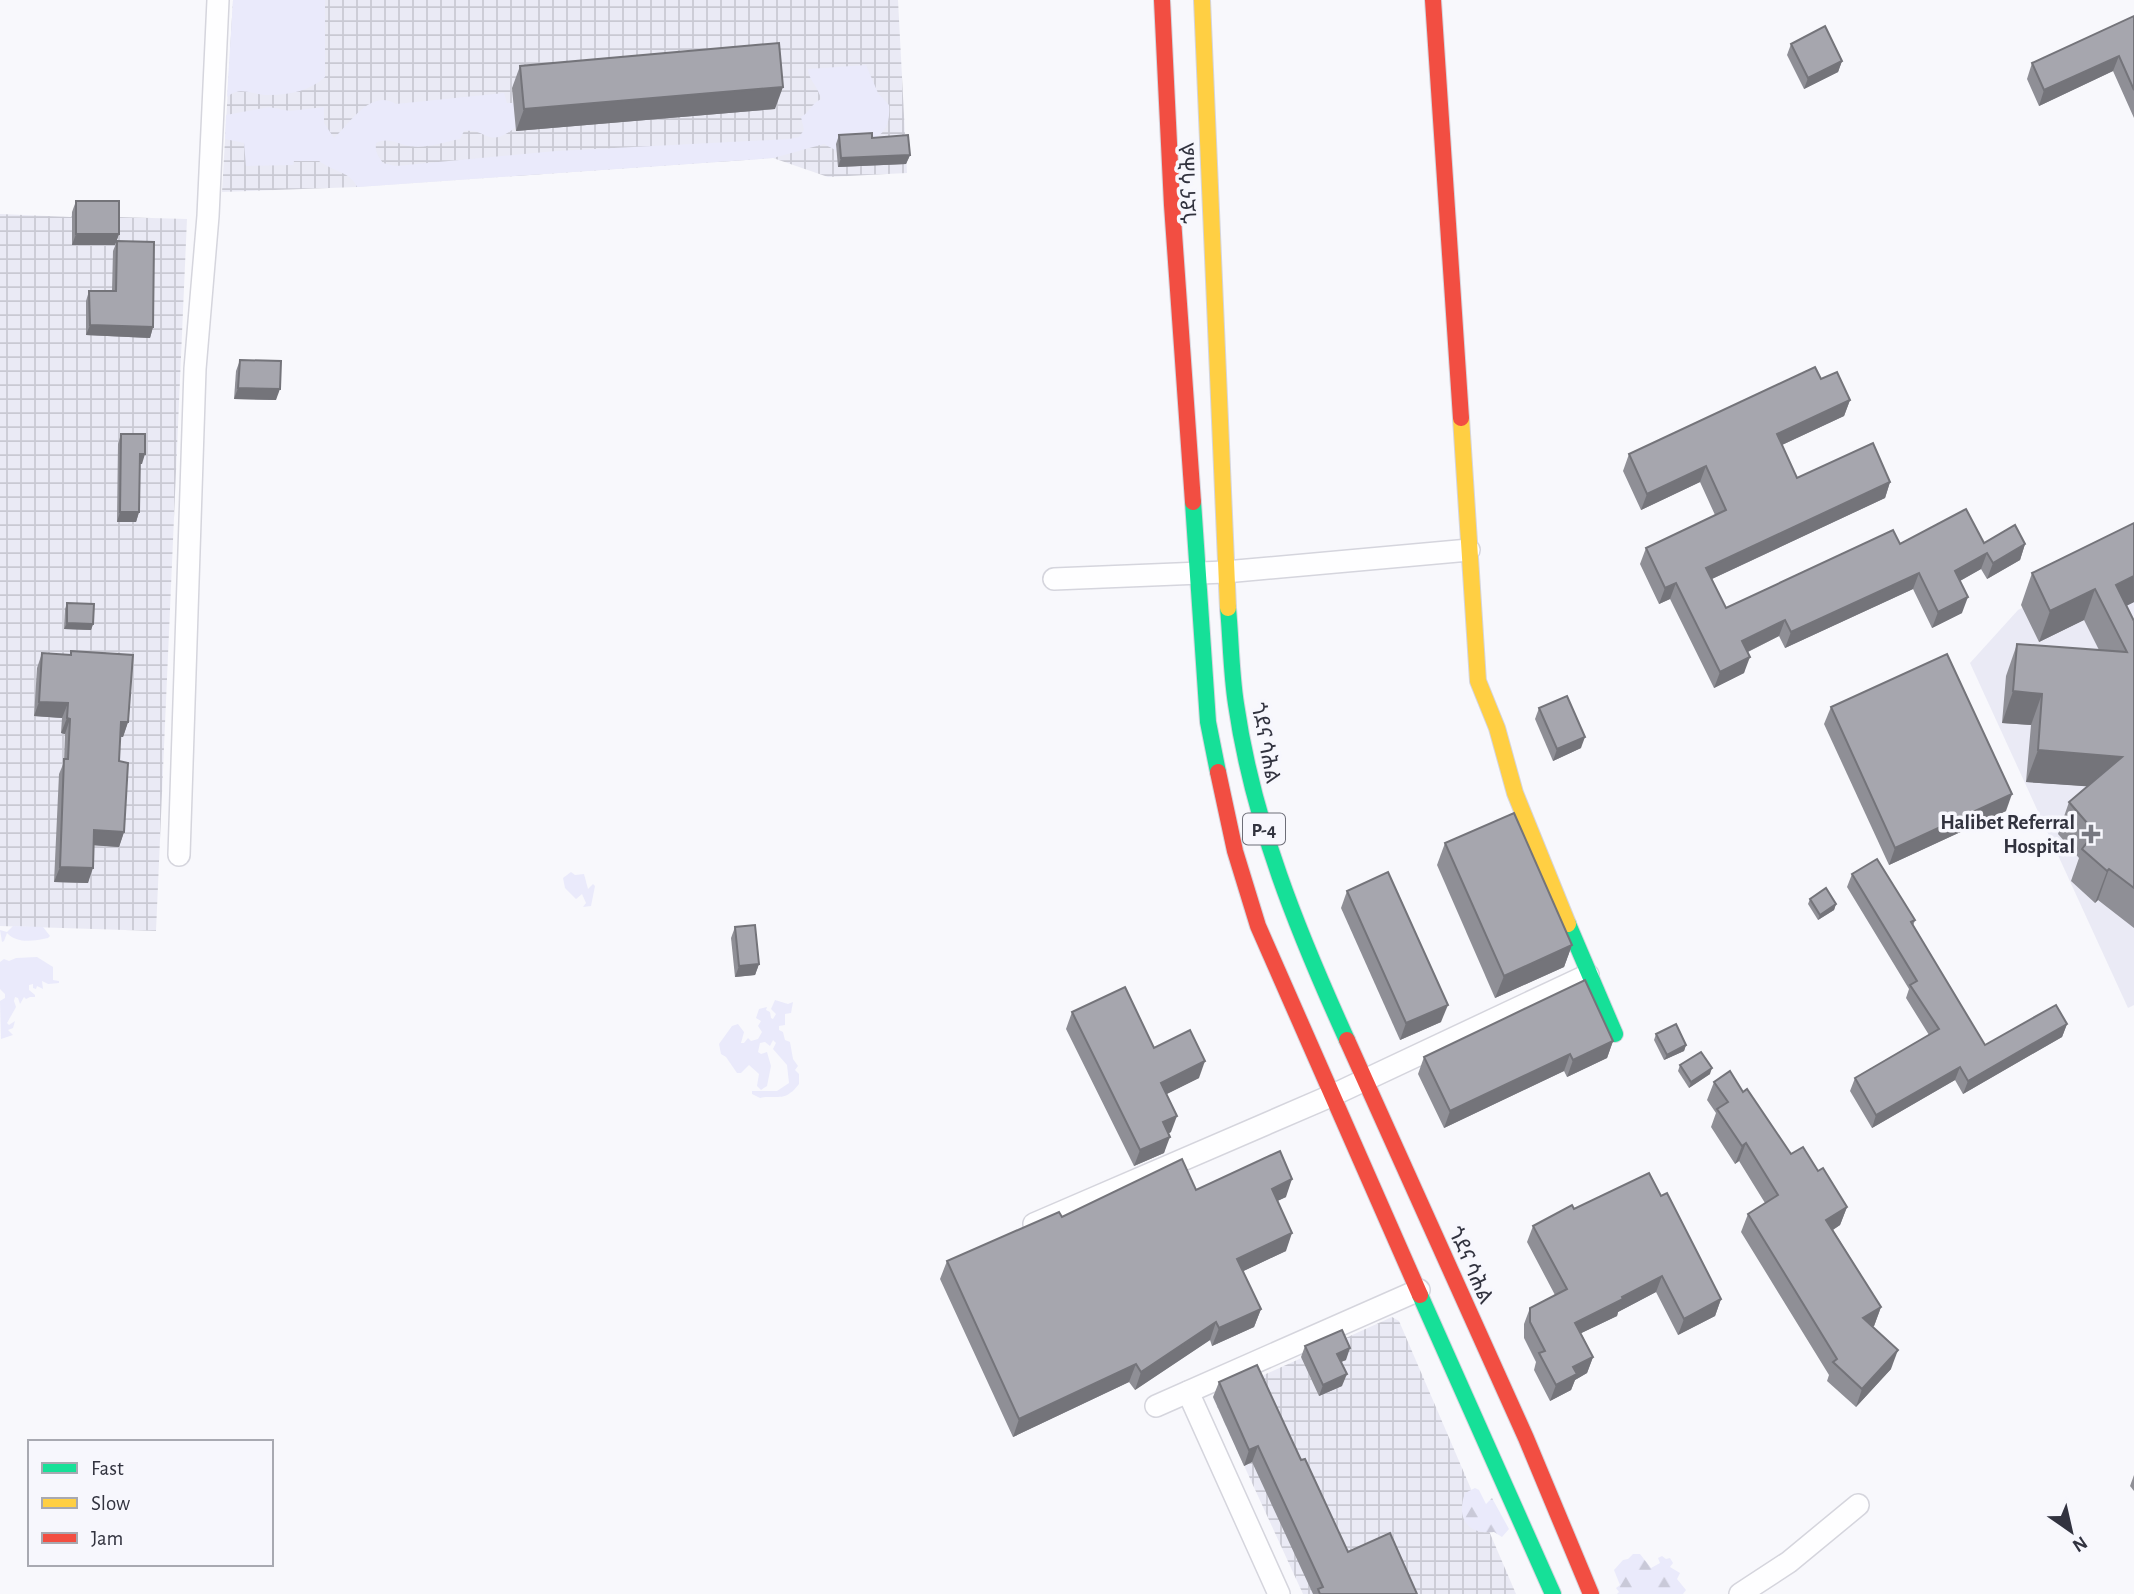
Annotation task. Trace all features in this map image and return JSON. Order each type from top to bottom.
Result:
[{"type":"main road","name":"ጎደና ሳሕል","points":[[1163,0],[1189,159],[1236,704],[1255,798],[1282,886],[1302,938],[1526,1438],[1591,1594]]},
{"type":"main road","name":"ጎደና ሳሕል","points":[[1202,0],[1189,159],[1197,573],[1208,722],[1221,795],[1252,909],[1280,979],[1553,1594]]},
{"type":"main road","points":[[1433,0],[1478,681],[1497,728],[1515,793],[1588,975],[1615,1034]]},
{"type":"street","points":[[179,855],[195,369],[208,216],[218,0]]},
{"type":"street","points":[[1054,579],[1225,572],[1469,550]]},
{"type":"street","points":[[1017,1231],[1333,1095],[1588,975]]},
{"type":"street","points":[[1156,1406],[1419,1290]]},
{"type":"street","points":[[1188,1392],[1279,1594]]},
{"type":"street","points":[[1740,1594],[1789,1562],[1858,1505]]},
{"type":"shaded area","points":[[233,0],[898,0],[907,173],[828,177],[773,158],[357,187],[222,192]]},
{"type":"shaded area","points":[[72,212],[115,212],[116,217],[187,219],[156,931],[0,926],[0,214],[71,217]]},
{"type":"shaded area","name":"Halibet Referral Hospital","points":[[2134,554],[2134,1005],[2128,1008],[1970,663],[2018,610]]},
{"type":"shaded area","points":[[1392,1317],[1399,1321],[1516,1594],[1303,1594],[1213,1398]]},
{"type":"green space","points":[[233,0],[325,0],[325,77],[305,89],[281,95],[241,91],[227,97]]},
{"type":"green space","points":[[866,65],[878,93],[889,105],[886,127],[881,134],[867,141],[837,144],[837,151],[824,144],[773,158],[357,187],[346,175],[319,161],[294,161],[293,165],[246,166],[244,143],[225,139],[226,115],[269,107],[290,111],[324,107],[324,123],[334,138],[362,109],[378,100],[396,104],[504,93],[507,103],[514,103],[516,127],[506,134],[493,138],[478,132],[464,131],[460,139],[422,147],[381,141],[376,143],[378,156],[383,163],[396,166],[556,151],[789,139],[799,137],[804,130],[801,117],[821,99],[808,69]]},
{"type":"green space","points":[[571,872],[575,875],[584,874],[588,889],[593,884],[595,886],[591,906],[583,907],[586,903],[582,894],[576,899],[565,888],[563,878]]},
{"type":"green space","points":[[13,926],[43,927],[50,936],[26,941],[7,933],[2,942],[0,930],[7,932]]},
{"type":"green space","points":[[37,957],[53,967],[53,980],[59,983],[48,984],[42,981],[43,989],[29,985],[29,990],[35,997],[24,997],[20,1004],[15,997],[16,1007],[7,1023],[9,1025],[15,1021],[13,1028],[8,1030],[13,1035],[1,1039],[0,1001],[5,998],[5,994],[0,989],[0,962],[4,959],[9,961]]},
{"type":"green space","points":[[775,1000],[788,1004],[793,1002],[791,1013],[785,1014],[785,1025],[779,1026],[779,1030],[783,1032],[785,1040],[790,1042],[793,1059],[798,1066],[795,1070],[799,1074],[799,1084],[787,1095],[760,1098],[752,1094],[752,1091],[777,1091],[789,1083],[787,1065],[773,1049],[776,1043],[773,1040],[770,1046],[765,1042],[760,1043],[758,1052],[767,1052],[771,1066],[767,1086],[761,1090],[757,1086],[759,1074],[749,1065],[741,1073],[737,1073],[721,1054],[719,1044],[732,1026],[738,1024],[744,1032],[741,1043],[748,1038],[751,1041],[758,1039],[762,1032],[758,1026],[761,1021],[756,1018],[759,1009],[767,1007],[766,1010],[773,1019],[776,1014],[771,1009]]},
{"type":"green space","points":[[1475,1488],[1479,1490],[1486,1504],[1492,1498],[1509,1529],[1502,1537],[1494,1532],[1477,1531],[1466,1523],[1462,1510],[1465,1493]]},
{"type":"green space","points":[[1633,1554],[1640,1554],[1651,1568],[1660,1563],[1658,1558],[1670,1558],[1673,1563],[1670,1567],[1680,1573],[1677,1579],[1686,1590],[1683,1594],[1617,1594],[1619,1592],[1616,1588],[1620,1585],[1614,1570]]},
{"type":"building","points":[[2134,16],[2134,90],[2119,56],[2044,90],[2032,63]]},
{"type":"building","points":[[1825,26],[1842,61],[1808,78],[1791,44]]},
{"type":"building","points":[[779,43],[783,87],[524,109],[520,66]]},
{"type":"building","points":[[872,133],[872,138],[908,135],[910,155],[841,158],[839,135]]},
{"type":"building","points":[[76,201],[119,201],[119,234],[76,234]]},
{"type":"building","points":[[117,241],[154,242],[153,327],[90,325],[89,291],[116,291]]},
{"type":"building","points":[[240,360],[281,361],[280,389],[238,388]]},
{"type":"building","points":[[1815,367],[1821,379],[1837,372],[1850,400],[1777,434],[1797,478],[1873,443],[1890,482],[1706,568],[1726,608],[1893,530],[1900,544],[1966,509],[1984,543],[2015,525],[2025,544],[1993,563],[1987,553],[1955,571],[1968,597],[1938,612],[1919,573],[1791,632],[1785,620],[1742,641],[1750,657],[1720,672],[1676,583],[1665,588],[1646,548],[1726,510],[1706,466],[1647,494],[1629,454]]},
{"type":"building","points":[[121,434],[145,434],[145,454],[140,454],[139,512],[120,512]]},
{"type":"building","points":[[2134,523],[2134,576],[2116,585],[2134,621],[2134,888],[2109,869],[2107,871],[2082,849],[2095,832],[2069,802],[2122,757],[2038,750],[2042,694],[2013,691],[2017,644],[2127,652],[2095,589],[2050,611],[2032,573]]},
{"type":"building","points":[[67,603],[94,604],[93,624],[67,623]]},
{"type":"building","points":[[71,651],[133,655],[128,722],[121,722],[119,761],[128,763],[124,832],[94,830],[93,868],[60,867],[64,759],[68,759],[70,719],[67,718],[68,703],[39,702],[42,653],[71,655]]},
{"type":"building","points":[[1947,654],[2012,794],[1895,848],[1831,707]]},
{"type":"building","points":[[1567,696],[1585,737],[1557,749],[1539,708]]},
{"type":"building","points":[[1514,813],[1572,945],[1504,976],[1445,843]]},
{"type":"building","points":[[1877,859],[1915,920],[1911,922],[1985,1045],[2056,1005],[2067,1024],[1968,1081],[1960,1067],[1876,1115],[1855,1078],[1939,1029],[1910,985],[1917,981],[1852,874]]},
{"type":"building","points":[[1388,872],[1448,1005],[1406,1023],[1347,891]]},
{"type":"building","points":[[1826,888],[1836,904],[1820,915],[1810,899]]},
{"type":"building","points":[[755,925],[759,964],[739,966],[735,927]]},
{"type":"building","points":[[1585,980],[1613,1041],[1573,1060],[1570,1054],[1450,1111],[1424,1057]]},
{"type":"building","points":[[1125,987],[1154,1048],[1190,1030],[1205,1061],[1161,1083],[1177,1116],[1163,1122],[1170,1137],[1140,1150],[1072,1012]]},
{"type":"building","points":[[1676,1024],[1686,1045],[1667,1055],[1656,1034]]},
{"type":"building","points":[[1701,1052],[1712,1068],[1691,1082],[1680,1065]]},
{"type":"building","points":[[1730,1071],[1743,1092],[1747,1089],[1791,1154],[1803,1147],[1818,1171],[1823,1168],[1847,1207],[1826,1220],[1881,1307],[1863,1318],[1898,1350],[1862,1389],[1833,1362],[1837,1359],[1748,1214],[1778,1195],[1746,1143],[1742,1146],[1717,1109],[1728,1102],[1714,1082]]},
{"type":"building","points":[[1280,1151],[1292,1179],[1272,1189],[1292,1233],[1237,1259],[1261,1309],[1219,1328],[1216,1322],[1141,1372],[1136,1364],[1019,1419],[947,1261],[1059,1212],[1062,1217],[1182,1159],[1196,1190]]},
{"type":"building","points":[[1649,1173],[1661,1196],[1667,1193],[1721,1299],[1684,1319],[1662,1276],[1575,1323],[1593,1357],[1573,1367],[1577,1374],[1556,1385],[1539,1353],[1545,1351],[1530,1322],[1530,1308],[1567,1289],[1533,1226],[1572,1205],[1574,1209]]},
{"type":"building","points":[[1342,1330],[1350,1348],[1337,1354],[1347,1374],[1323,1385],[1305,1346]]},
{"type":"building","points":[[1257,1365],[1348,1552],[1390,1533],[1417,1594],[1320,1594],[1318,1589],[1323,1587],[1258,1446],[1249,1450],[1219,1382]]},
{"type":"traffic: fast","points":[[1193,502],[1208,722],[1218,772]]},
{"type":"traffic: fast","points":[[1228,608],[1236,704],[1254,791],[1279,876],[1311,959],[1347,1040]]},
{"type":"traffic: fast","points":[[1568,924],[1615,1034]]},
{"type":"traffic: fast","points":[[1420,1295],[1553,1594]]},
{"type":"traffic: slow","points":[[1202,0],[1228,608]]},
{"type":"traffic: slow","points":[[1461,418],[1478,681],[1497,728],[1515,793],[1568,924]]},
{"type":"traffic: jam","points":[[1162,0],[1172,205],[1193,502]]},
{"type":"traffic: jam","points":[[1433,0],[1461,418]]},
{"type":"traffic: jam","points":[[1218,772],[1235,851],[1258,926],[1420,1295]]},
{"type":"traffic: jam","points":[[1347,1040],[1526,1438],[1591,1594]]},
{"type":"place","name":"Halibet Referral Hospital","points":[[2091,834]]}]
